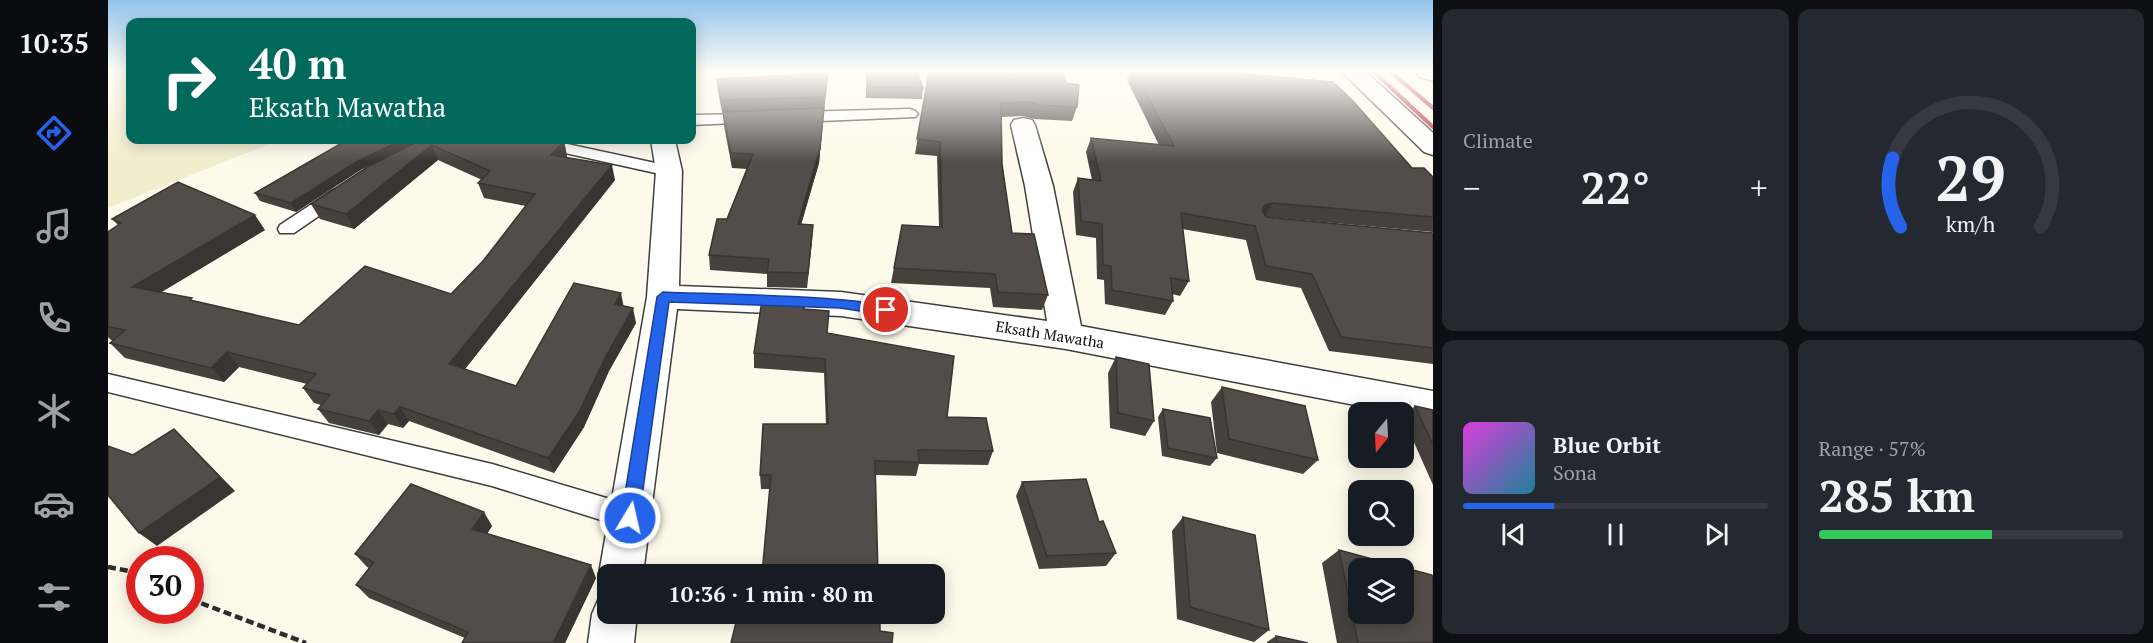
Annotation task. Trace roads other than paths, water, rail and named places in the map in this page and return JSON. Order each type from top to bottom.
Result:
[{"type":"street","points":[[1385,102],[1433,147]]},
{"type":"street","points":[[1023,125],[1039,186],[1066,336]]},
{"type":"street","points":[[623,564],[663,297],[666,155]]},
{"type":"street","name":"Eksath Mawatha","points":[[663,297],[840,303],[1066,336],[1433,406]]},
{"type":"street","points":[[611,643],[614,624]]},
{"type":"lane","points":[[696,120],[910,114]]},
{"type":"lane","points":[[566,144],[666,155]]},
{"type":"lane","points":[[287,229],[351,187]]},
{"type":"lane","points":[[108,383],[492,475],[630,518]]},
{"type":"railway","points":[[1406,102],[1433,127]]},
{"type":"railway","points":[[1426,102],[1433,108]]}]
